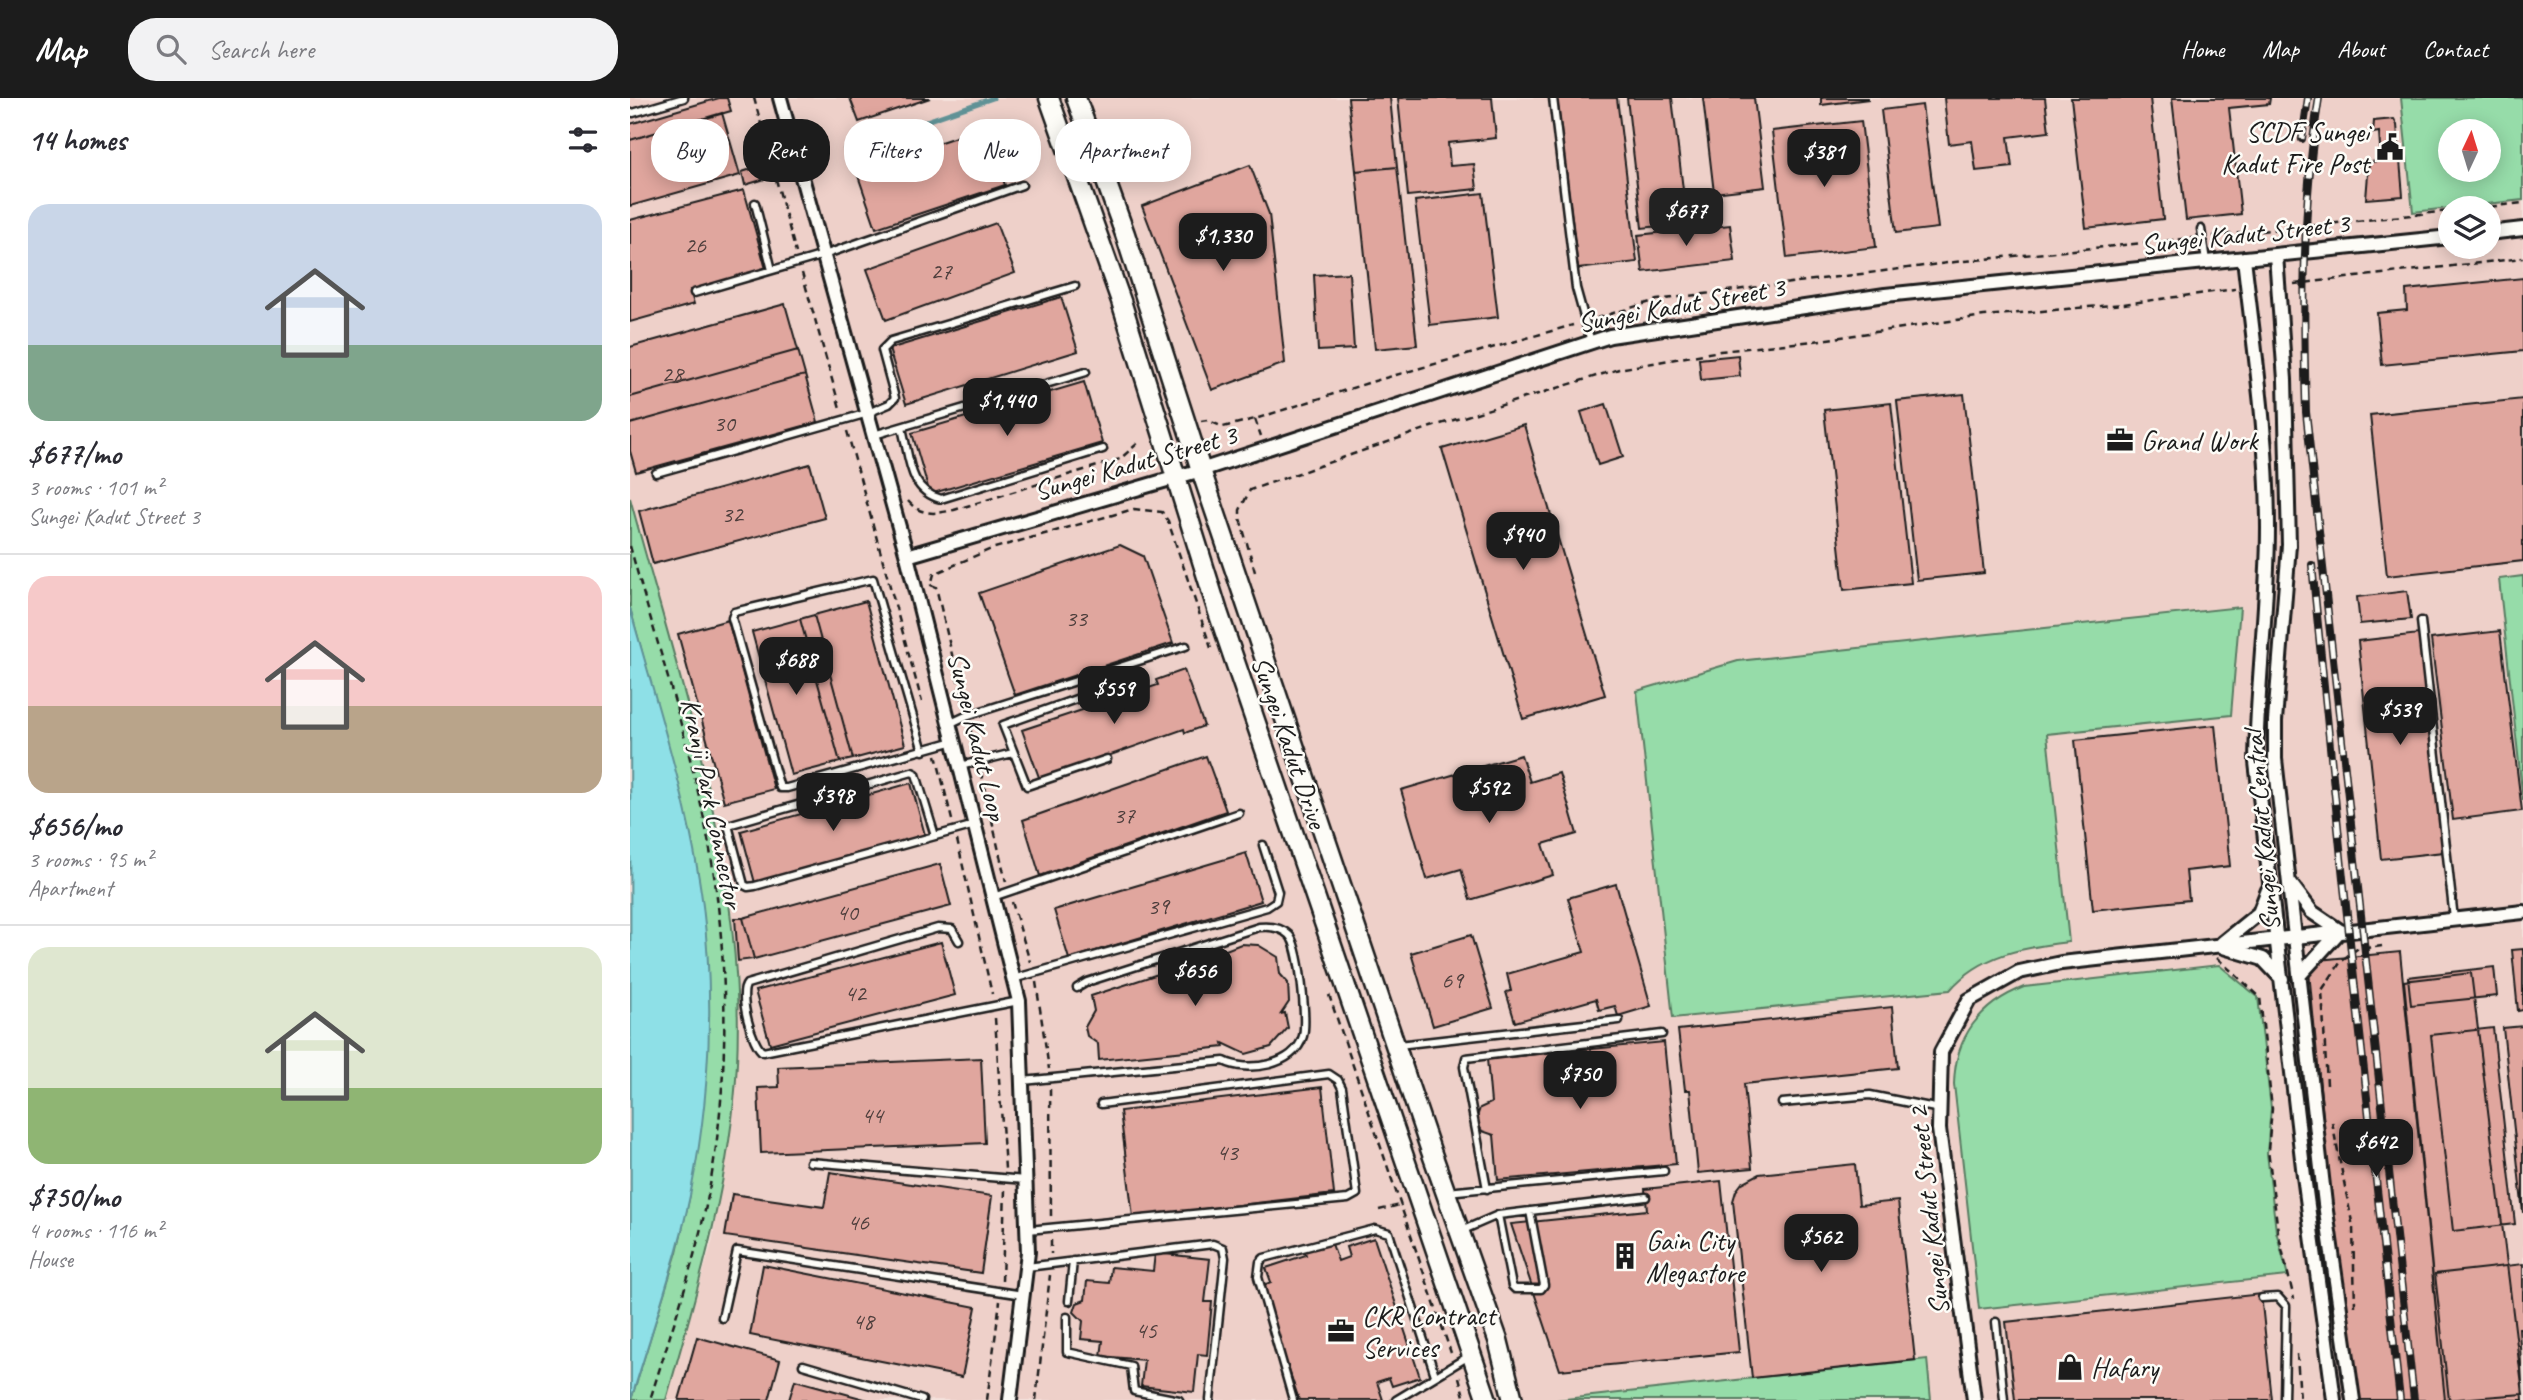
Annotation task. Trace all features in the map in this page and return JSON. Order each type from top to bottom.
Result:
[{"type":"main road","name":"Sungei Kadut Drive","points":[[1048,98],[1121,301],[1218,612],[1474,1354],[1487,1400]]},
{"type":"main road","name":"Sungei Kadut Drive","points":[[1076,98],[1125,234],[1201,470],[1498,1340],[1513,1400]]},
{"type":"street","name":"Sungei Kadut Loop","points":[[780,98],[907,556],[1019,1001],[1028,1230],[1010,1400]]},
{"type":"street","points":[[2501,232],[2523,229]]},
{"type":"street","name":"Sungei Kadut Street 3","points":[[907,556],[1177,478],[1610,336],[1885,295],[2438,238]]},
{"type":"street","name":"Sungei Kadut Central","points":[[2276,255],[2285,380],[2289,545],[2274,721],[2275,759],[2325,1204],[2353,1400]]},
{"type":"street","name":"Sungei Kadut Central","points":[[2244,258],[2268,526],[2267,576],[2257,695],[2256,762],[2304,1176],[2334,1400]]},
{"type":"street","points":[[2290,883],[2312,912],[2340,931],[2299,976]]},
{"type":"street","points":[[2217,945],[2259,913],[2269,887]]},
{"type":"street","name":"Sungei Kadut Street 2","points":[[1973,1400],[1939,1129],[1941,1052],[1969,1000],[2019,972],[2051,965],[2276,937],[2523,912]]},
{"type":"street","points":[[2217,945],[2263,959],[2282,980]]},
{"type":"lane","points":[[633,113],[684,98]]},
{"type":"lane","points":[[1553,98],[1576,288],[1591,342]]},
{"type":"lane","points":[[694,293],[824,255],[1022,185]]},
{"type":"lane","points":[[755,203],[772,270]]},
{"type":"lane","points":[[2201,229],[2206,262]]},
{"type":"lane","points":[[656,473],[867,414],[889,404],[895,398],[882,350],[891,341],[1075,286]]},
{"type":"lane","points":[[874,435],[1086,372]]},
{"type":"lane","points":[[902,428],[917,486],[926,495],[941,499],[1103,449]]},
{"type":"lane","points":[[923,751],[873,579],[734,612],[732,618],[780,788],[923,751],[954,741]]},
{"type":"lane","points":[[2421,621],[2454,919]]},
{"type":"lane","points":[[949,724],[966,716],[1186,646]]},
{"type":"lane","points":[[1104,690],[1004,723],[1023,781],[1031,786],[1107,760]]},
{"type":"lane","points":[[960,766],[1013,753]]},
{"type":"lane","points":[[936,836],[916,774],[912,772],[728,825],[744,885],[748,887],[936,836],[975,825]]},
{"type":"lane","points":[[993,897],[1239,813]]},
{"type":"lane","points":[[1013,979],[1267,907],[1276,901],[1278,892],[1263,845]]},
{"type":"lane","points":[[1023,1081],[1224,1061],[1241,1069],[1258,1067],[1286,1056],[1303,1038],[1305,1022],[1296,946],[1290,935],[1276,927],[1259,927],[1087,982],[1077,988]]},
{"type":"lane","points":[[958,941],[952,929],[939,928],[747,984],[743,992],[755,1046],[763,1052],[1019,1001]]},
{"type":"lane","points":[[1396,1045],[1619,1020]]},
{"type":"lane","points":[[1487,1189],[1464,1067],[1466,1058],[1662,1034]]},
{"type":"lane","points":[[1028,1230],[1348,1199],[1357,1194],[1342,1088],[1338,1080],[1329,1074],[1101,1104]]},
{"type":"lane","points":[[1782,1103],[1870,1095],[1940,1110]]},
{"type":"lane","points":[[810,1162],[1027,1181]]},
{"type":"lane","points":[[1446,1193],[1664,1171]]},
{"type":"lane","points":[[1460,1232],[1499,1215],[1646,1198]]},
{"type":"lane","points":[[1499,1215],[1512,1286],[1515,1289],[1541,1289],[1544,1285],[1530,1211]]},
{"type":"lane","points":[[1293,1400],[1258,1277],[1260,1262],[1264,1258],[1375,1229],[1389,1233],[1435,1375]]},
{"type":"lane","points":[[1026,1267],[1213,1244],[1223,1248],[1225,1258],[1210,1400]]},
{"type":"lane","points":[[722,1318],[737,1251],[1023,1295]]},
{"type":"lane","points":[[1069,1301],[1073,1262]]},
{"type":"lane","points":[[2262,1298],[2278,1297],[2286,1306],[2284,1400]]},
{"type":"lane","points":[[1067,1317],[1067,1352],[1131,1366],[1134,1391],[1179,1400]]},
{"type":"lane","points":[[1996,1322],[2004,1400]]},
{"type":"lane","points":[[1396,1400],[1474,1354]]},
{"type":"lane","points":[[803,1365],[922,1400]]},
{"type":"path","points":[[2501,206],[2523,203]]},
{"type":"path","points":[[2388,218],[2438,212]]},
{"type":"path","points":[[2278,286],[2523,258]]},
{"type":"path","points":[[1257,579],[1240,518],[1240,510],[1250,490],[1431,427],[1619,369],[1720,351],[1814,341],[1984,316],[2124,304],[2248,287]]},
{"type":"path","points":[[1255,419],[1266,449]]},
{"type":"path","points":[[907,499],[915,509],[931,515],[954,510],[1120,459],[1138,443]]},
{"type":"path","points":[[1036,1400],[1051,1264],[1050,1078],[1042,1003],[1009,892],[936,587],[931,585],[934,574],[991,549],[1134,509],[1162,512],[1213,653]]},
{"type":"path","name":"Kranji Park Connector","points":[[630,546],[708,844],[718,905],[725,1018],[722,1095],[707,1200],[694,1257],[650,1400]]},
{"type":"path","points":[[1197,644],[1208,640]]},
{"type":"path","points":[[2217,945],[2218,962],[2260,997],[2272,1109],[2269,1150],[2278,1232],[2291,1275],[2295,1311]]},
{"type":"path","points":[[2328,1093],[2322,990],[2342,960],[2357,949],[2383,946]]},
{"type":"path","points":[[1329,994],[1465,1400]]},
{"type":"path","points":[[2331,1117],[2353,1227],[2355,1309]]},
{"type":"path","points":[[1379,1210],[1421,1200]]},
{"type":"path","points":[[2297,1352],[2300,1400]]},
{"type":"shaded area","points":[[630,98],[2523,98],[2523,1400],[666,1400],[712,1242],[726,1157],[737,1063],[736,968],[731,907],[717,821],[630,498]]},
{"type":"green space","points":[[2401,98],[2523,98],[2523,200],[2501,202],[2501,196],[2438,196],[2438,209],[2413,212]]},
{"type":"green space","points":[[630,498],[706,778],[731,919],[737,991],[737,1063],[728,1149],[711,1233],[666,1400],[631,1400],[677,1252],[690,1195],[681,794],[630,608]]},
{"type":"green space","points":[[2523,576],[2523,800],[2499,579]]},
{"type":"green space","points":[[2240,607],[2231,715],[2047,734],[2069,942],[2020,950],[1990,960],[1975,968],[1950,990],[1673,1018],[1637,691],[1738,661]]},
{"type":"green space","points":[[2219,965],[2258,997],[2271,1108],[2267,1153],[2276,1231],[2288,1276],[1979,1309],[1954,1084],[1959,1051],[1973,1024],[1995,1003],[2024,987]]},
{"type":"green space","points":[[1927,1359],[1931,1400],[1556,1400]]},
{"type":"water","points":[[630,608],[672,756],[690,831],[703,906],[709,993],[709,1037],[702,1125],[687,1211],[631,1400]]},
{"type":"building","points":[[719,98],[727,98],[731,111],[703,119],[651,119],[651,134],[630,140],[630,124]]},
{"type":"building","points":[[850,98],[930,98],[868,119],[858,119]]},
{"type":"building","points":[[1348,98],[1390,98],[1397,167],[1356,171]]},
{"type":"building","points":[[1398,98],[1492,98],[1496,138],[1448,143],[1450,166],[1474,164],[1477,189],[1408,196]]},
{"type":"building","points":[[1557,98],[1617,98],[1637,262],[1578,269]]},
{"type":"building","points":[[1627,98],[1672,98],[1687,223],[1642,228]]},
{"type":"building","points":[[1703,98],[1754,98],[1765,187],[1714,193]]},
{"type":"building","points":[[1821,98],[1868,98],[1868,99],[1821,105]]},
{"type":"building","points":[[1944,98],[2045,98],[2049,132],[2008,137],[2012,167],[1976,171],[1972,141],[1949,144]]},
{"type":"building","points":[[2071,98],[2150,98],[2163,219],[2086,228]]},
{"type":"building","points":[[2172,98],[2270,98],[2269,104],[2229,108],[2241,214],[2186,220]]},
{"type":"building","points":[[1922,105],[1938,228],[1896,233],[1881,110]]},
{"type":"building","points":[[722,113],[724,119],[702,119]]},
{"type":"building","name":"SCDF Sungei Kadut Fire Post","points":[[2394,119],[2397,125],[2403,196],[2366,199],[2369,162],[2381,161],[2379,132],[2373,133],[2374,121]]},
{"type":"building","points":[[1861,121],[1876,247],[1787,258],[1772,131]]},
{"type":"building","points":[[651,134],[651,182],[715,182],[630,206],[630,140]]},
{"type":"building","points":[[958,136],[958,182],[1004,182],[1005,185],[876,228],[860,182],[944,182],[944,141]]},
{"type":"building","points":[[729,137],[740,175],[729,178]]},
{"type":"building","points":[[1250,165],[1269,214],[1285,363],[1212,390],[1142,206]]},
{"type":"building","points":[[1397,167],[1417,345],[1375,349],[1356,171]]},
{"type":"building","points":[[744,190],[766,269],[690,290],[694,304],[630,322],[630,220]]},
{"type":"building","points":[[1483,193],[1498,317],[1430,325],[1415,201]]},
{"type":"building","points":[[996,223],[1015,273],[886,320],[867,269]]},
{"type":"building","points":[[1730,225],[1735,261],[1643,272],[1638,235]]},
{"type":"building","points":[[1349,273],[1354,349],[1318,351],[1314,275]]},
{"type":"building","points":[[2523,278],[2523,351],[2382,365],[2377,313],[2407,310],[2406,290]]},
{"type":"building","points":[[1061,297],[1078,351],[906,404],[889,349]]},
{"type":"building","points":[[785,304],[798,350],[630,397],[630,347]]},
{"type":"building","points":[[798,350],[805,375],[630,424],[630,397]]},
{"type":"building","points":[[1738,355],[1740,376],[1701,380],[1699,359]]},
{"type":"building","points":[[805,375],[818,422],[636,472],[630,451],[630,424]]},
{"type":"building","points":[[1084,382],[1102,443],[930,494],[912,433]]},
{"type":"building","points":[[1964,394],[1984,573],[1917,580],[1897,401]]},
{"type":"building","points":[[2523,399],[2523,561],[2387,576],[2370,415]]},
{"type":"building","points":[[1891,403],[1911,583],[1844,590],[1824,410]]},
{"type":"building","points":[[1606,404],[1623,457],[1598,465],[1581,412]]},
{"type":"building","points":[[1524,425],[1605,695],[1523,719],[1442,449]]},
{"type":"building","points":[[810,464],[825,518],[653,564],[639,511]]},
{"type":"building","points":[[1120,545],[1143,556],[1173,643],[1015,695],[979,593]]},
{"type":"building","points":[[2407,591],[2411,619],[2360,624],[2357,597]]},
{"type":"building","points":[[866,601],[905,745],[853,759],[814,615]]},
{"type":"building","points":[[814,615],[853,759],[840,762],[800,619]]},
{"type":"building","points":[[800,619],[840,762],[791,775],[752,632]]},
{"type":"building","points":[[728,620],[774,789],[724,802],[678,634]]},
{"type":"building","points":[[2500,631],[2522,811],[2453,820],[2431,639]]},
{"type":"building","points":[[2419,634],[2443,852],[2381,859],[2358,641]]},
{"type":"building","points":[[1184,670],[1204,726],[1185,733],[1184,729],[1040,780],[1022,730],[1158,685],[1156,680]]},
{"type":"building","points":[[2215,725],[2230,866],[2186,871],[2189,900],[2093,910],[2075,740]]},
{"type":"building","points":[[1521,755],[1530,782],[1559,773],[1577,834],[1543,844],[1553,875],[1470,900],[1461,869],[1427,879],[1401,790]]},
{"type":"building","points":[[1206,756],[1226,811],[1040,876],[1023,820]]},
{"type":"building","points":[[911,783],[925,835],[755,883],[741,831]]},
{"type":"building","points":[[1246,853],[1261,901],[1069,959],[1054,910]]},
{"type":"building","points":[[940,864],[951,906],[754,959],[743,918]]},
{"type":"building","points":[[1616,884],[1651,1006],[1618,1016],[1615,1006],[1599,1010],[1596,999],[1515,1022],[1506,992],[1511,991],[1507,974],[1584,952],[1568,898]]},
{"type":"building","points":[[735,918],[743,918],[754,959],[738,961]]},
{"type":"building","points":[[1471,935],[1493,1008],[1433,1026],[1411,953]]},
{"type":"building","points":[[941,942],[955,995],[770,1044],[755,991]]},
{"type":"building","points":[[1241,944],[1258,945],[1278,957],[1280,974],[1288,983],[1289,1002],[1281,1014],[1285,1013],[1288,1028],[1271,1047],[1246,1054],[1223,1043],[1224,1047],[1099,1060],[1098,1044],[1087,1036],[1085,1027],[1094,1011],[1091,996],[1213,956],[1214,961],[1223,951]]},
{"type":"building","points":[[2523,949],[2523,1010],[2518,1011],[2512,950]]},
{"type":"building","points":[[2400,952],[2445,1400],[2350,1400],[2308,961]]},
{"type":"building","points":[[2494,967],[2497,996],[2411,1005],[2408,977]]},
{"type":"building","points":[[2471,973],[2523,1394],[2445,1400],[2404,981]]},
{"type":"building","points":[[1892,1007],[1898,1068],[1744,1084],[1752,1168],[1698,1173],[1690,1090],[1685,1090],[1678,1030]]},
{"type":"building","points":[[2523,1026],[2523,1213],[2503,1028]]},
{"type":"building","points":[[2493,1028],[2515,1224],[2453,1231],[2431,1035]]},
{"type":"building","points":[[1664,1042],[1676,1164],[1498,1180],[1494,1135],[1482,1131],[1476,1120],[1480,1108],[1491,1103],[1487,1059]]},
{"type":"building","points":[[981,1058],[985,1143],[761,1153],[758,1088],[779,1087],[778,1067]]},
{"type":"building","points":[[1322,1087],[1334,1194],[1133,1217],[1120,1111]]},
{"type":"building","points":[[1855,1164],[1859,1205],[1898,1201],[1915,1360],[1752,1378],[1733,1201],[1736,1191],[1742,1183],[1759,1174]]},
{"type":"building","points":[[830,1172],[992,1196],[981,1273],[725,1236],[732,1194],[824,1207]]},
{"type":"building","name":"Gain City Megastore","points":[[1721,1181],[1739,1352],[1560,1370],[1511,1224],[1647,1210],[1645,1189]]},
{"type":"building","name":"CKR Contract Services","points":[[1374,1238],[1420,1377],[1392,1386],[1389,1378],[1377,1382],[1383,1400],[1299,1400],[1261,1286],[1271,1282],[1266,1268],[1306,1255],[1304,1250],[1331,1241],[1338,1261],[1349,1257],[1346,1247]]},
{"type":"building","points":[[1155,1253],[1210,1259],[1205,1302],[1212,1302],[1207,1355],[1198,1354],[1194,1392],[1141,1386],[1144,1360],[1101,1356],[1103,1341],[1081,1339],[1083,1321],[1074,1312],[1077,1303],[1085,1300],[1087,1281],[1109,1283],[1111,1267],[1153,1271]]},
{"type":"building","points":[[2523,1264],[2523,1328],[2519,1328],[2523,1400],[2449,1400],[2435,1274]]},
{"type":"building","points":[[763,1265],[976,1307],[962,1377],[750,1335]]},
{"type":"building","points":[[2261,1294],[2272,1400],[2015,1400],[2006,1322]]},
{"type":"building","points":[[697,1337],[780,1360],[769,1400],[679,1400]]},
{"type":"building","points":[[795,1380],[868,1400],[789,1400]]},
{"type":"waterway","points":[[932,119],[993,98]]},
{"type":"railway","points":[[2302,139],[2308,98]]},
{"type":"railway","points":[[2319,98],[2309,176],[2305,255],[2306,412],[2414,1400]]},
{"type":"railway","points":[[2312,565],[2400,1400]]},
{"type":"place","name":"SCDF Sungei Kadut Fire Post","points":[[2390,147]]},
{"type":"place","name":"Grand Work","points":[[2120,440]]},
{"type":"place","name":"Gain City Megastore","points":[[1625,1256]]},
{"type":"place","name":"CKR Contract Services","points":[[1341,1331]]},
{"type":"place","name":"Hafary","points":[[2070,1367]]}]
